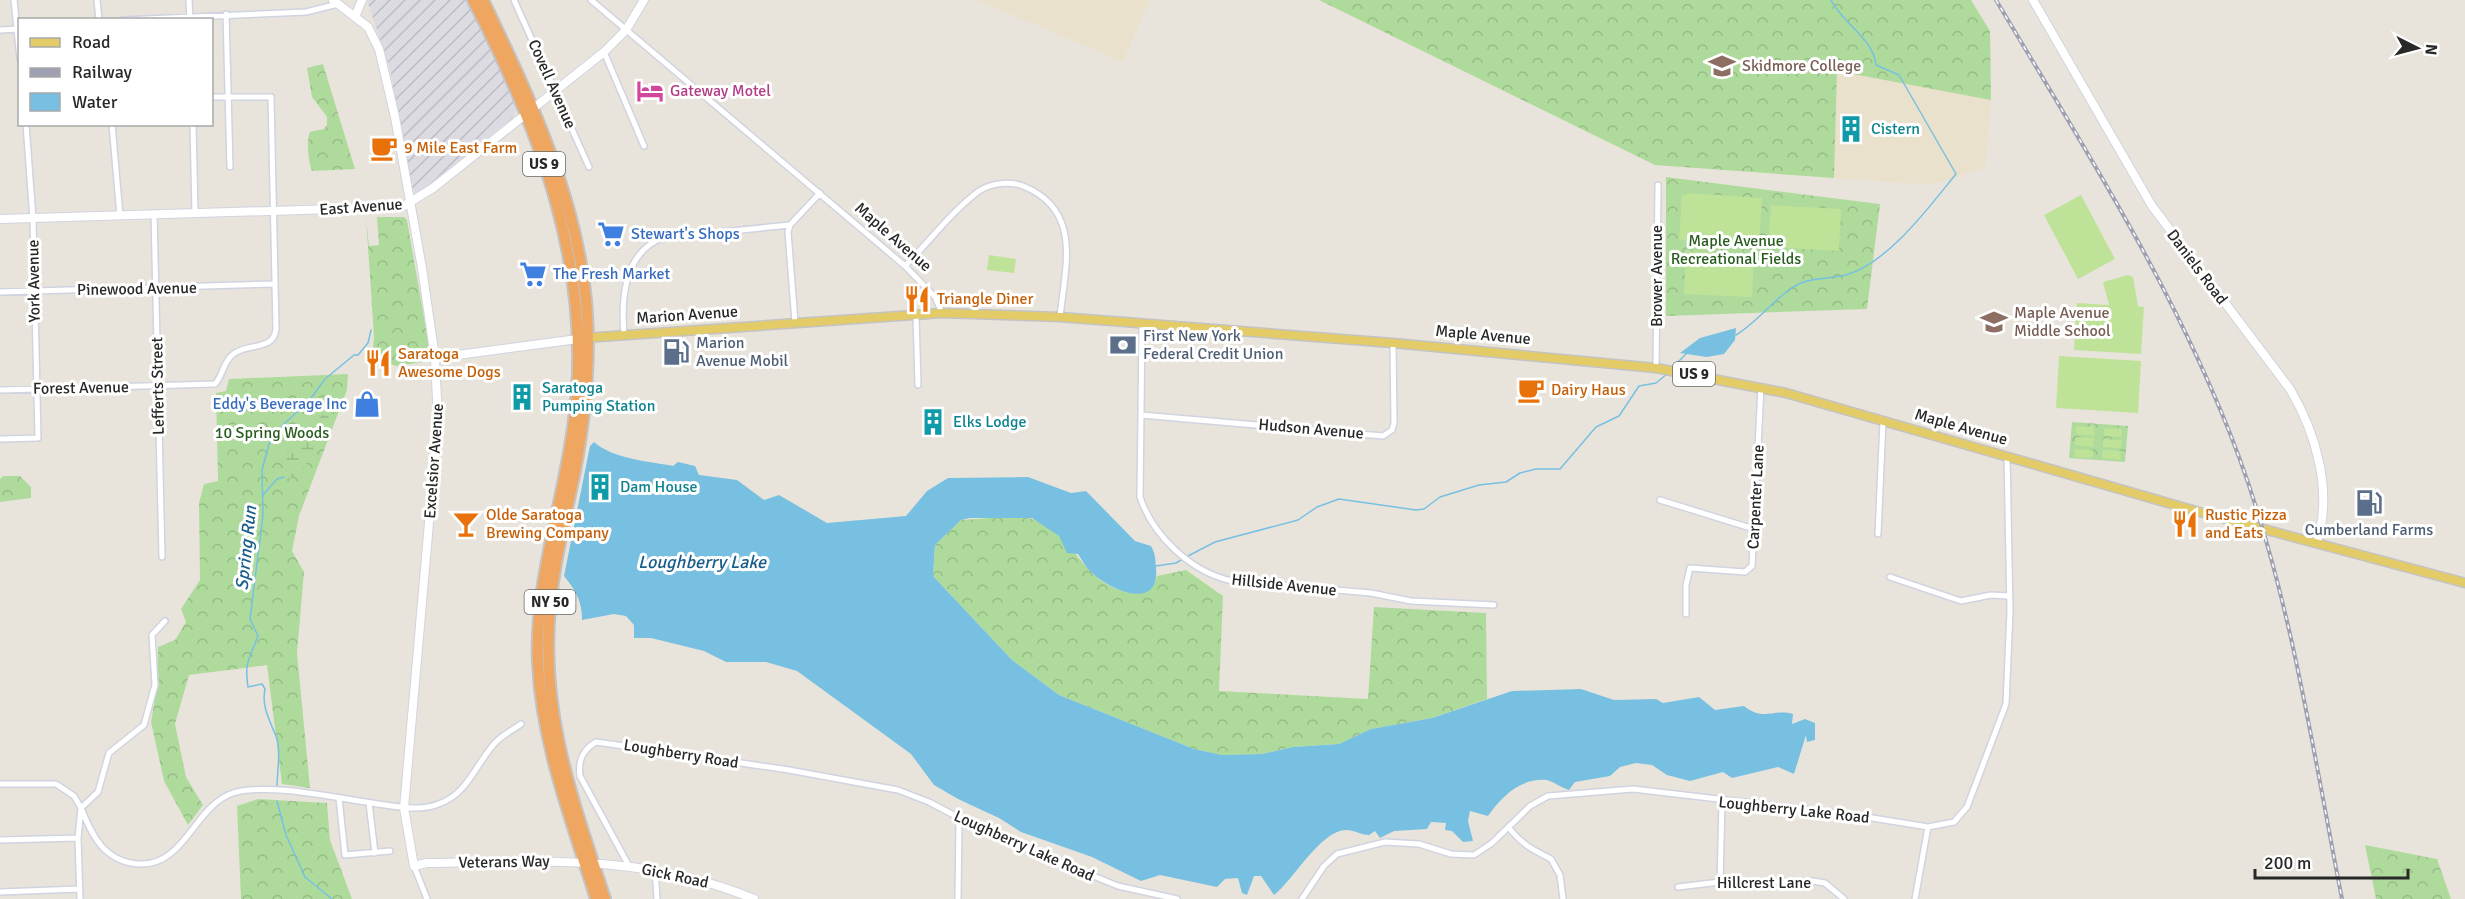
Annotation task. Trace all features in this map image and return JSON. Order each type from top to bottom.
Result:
[{"type":"highway","name":"US 9","points":[[473,0],[529,112]]},
{"type":"highway","name":"US 9","points":[[483,0],[529,112],[569,249],[582,338]]},
{"type":"highway","name":"NY 50","points":[[582,338],[574,419],[545,572],[538,651],[542,707],[550,750],[589,862],[605,899]]},
{"type":"highway","name":"NY 50","points":[[589,862],[596,899]]},
{"type":"main road","name":"Maple Avenue","points":[[942,313],[1060,317],[1393,343],[1656,368],[1761,387],[2196,511],[2465,584]]},
{"type":"main road","name":"Marion Avenue","points":[[582,338],[942,313]]},
{"type":"street","points":[[0,30],[18,29],[14,0]]},
{"type":"street","points":[[97,0],[99,18]]},
{"type":"street","points":[[189,0],[190,17]]},
{"type":"street","points":[[355,17],[362,0]]},
{"type":"street","name":"Covell Avenue","points":[[514,0],[589,168]]},
{"type":"street","name":"Maple Avenue","points":[[591,0],[905,266],[935,297],[942,313]]},
{"type":"street","name":"East Avenue","points":[[0,219],[402,207],[410,204],[604,52],[627,30],[644,0]]},
{"type":"street","name":"Daniels Road","points":[[2033,0],[2152,206],[2286,382],[2302,409],[2315,442],[2321,480],[2322,518],[2317,542]]},
{"type":"street","points":[[168,18],[305,12],[335,2]]},
{"type":"street","name":"Excelsior Avenue","points":[[335,2],[368,27],[379,49],[395,117],[435,358],[438,420],[404,808],[414,866],[427,899]]},
{"type":"street","points":[[226,14],[230,167]]},
{"type":"street","points":[[604,52],[644,146]]},
{"type":"street","points":[[213,97],[271,97],[274,284]]},
{"type":"street","name":"York Avenue","points":[[0,439],[38,438],[33,219],[26,126]]},
{"type":"street","points":[[112,126],[120,216]]},
{"type":"street","points":[[193,126],[195,213]]},
{"type":"street","points":[[905,266],[980,191],[1001,184],[1018,185],[1051,202],[1065,228],[1066,250],[1060,317]]},
{"type":"street","name":"Brower Avenue","points":[[1656,368],[1658,185]]},
{"type":"street","points":[[624,335],[624,288],[637,260],[651,243],[662,238],[790,225],[820,193]]},
{"type":"street","name":"Lefferts Street","points":[[154,214],[162,557]]},
{"type":"street","points":[[790,225],[795,322]]},
{"type":"street","name":"Pinewood Avenue","points":[[0,292],[274,284]]},
{"type":"street","name":"Forest Avenue","points":[[0,390],[215,384],[232,354],[245,347],[269,343],[274,339],[276,329],[274,284]]},
{"type":"street","points":[[916,315],[918,385]]},
{"type":"street","name":"Hillside Avenue","points":[[1142,325],[1140,497],[1152,524],[1189,560],[1213,576],[1232,581],[1371,593],[1411,602],[1494,605]]},
{"type":"street","name":"Marion Avenue","points":[[435,358],[582,338]]},
{"type":"street","name":"Hudson Avenue","points":[[1141,415],[1383,436],[1392,430],[1394,423],[1393,343]]},
{"type":"street","name":"Carpenter Lane","points":[[1686,614],[1686,585],[1690,568],[1733,573],[1749,570],[1754,529],[1761,387]]},
{"type":"street","points":[[1878,534],[1882,421]]},
{"type":"street","name":"Loughberry Lake Road","points":[[1302,899],[1330,859],[1347,851],[1385,842],[1419,844],[1451,854],[1474,855],[1492,843],[1530,806],[1548,796],[1633,789],[1722,802],[1854,815],[1928,827],[1947,825],[1962,815],[2004,713],[2008,691],[2007,456]]},
{"type":"street","points":[[1660,500],[1754,529]]},
{"type":"street","points":[[1890,577],[1962,601],[1991,595],[2009,596]]},
{"type":"street","points":[[80,899],[78,838],[81,808],[98,792],[109,753],[144,724],[155,685],[152,635],[165,621]]},
{"type":"street","points":[[0,784],[56,784],[74,796],[95,841],[105,851],[123,862],[146,864],[168,856],[185,840],[207,810],[230,794],[257,790],[310,794],[404,808],[439,805],[454,796],[496,741],[521,724]]},
{"type":"street","name":"Loughberry Road","points":[[628,866],[580,776],[578,767],[582,754],[596,742],[789,770],[908,793]]},
{"type":"street","name":"Loughberry Lake Road","points":[[908,793],[959,820],[1118,886],[1177,899]]},
{"type":"street","points":[[339,798],[345,855],[390,851]]},
{"type":"street","points":[[1720,882],[1722,802]]},
{"type":"street","points":[[369,803],[375,853]]},
{"type":"street","points":[[958,899],[959,820]]},
{"type":"street","points":[[1508,827],[1522,844],[1536,854],[1551,859],[1560,875],[1563,899]]},
{"type":"street","points":[[1915,899],[1928,827]]},
{"type":"street","points":[[0,840],[78,838]]},
{"type":"street","name":"Veterans Way","points":[[414,866],[437,863],[589,862]]},
{"type":"street","name":"Gick Road","points":[[589,862],[655,869],[698,878],[754,899]]},
{"type":"street","points":[[655,869],[657,899]]},
{"type":"street","name":"Hillcrest Lane","points":[[1678,887],[1720,882],[1813,881],[1825,884],[1844,899]]},
{"type":"street","points":[[0,892],[80,889]]},
{"type":"shaded area","points":[[367,0],[469,0],[516,104],[516,111],[512,118],[417,194],[411,188],[390,69]]},
{"type":"shaded area","points":[[977,0],[1150,0],[1123,62]]},
{"type":"shaded area","name":"Skidmore College","points":[[1319,0],[1971,0],[1990,31],[1991,100],[1985,168],[1931,185],[1655,165]]},
{"type":"green space","name":"Skidmore College","points":[[1319,0],[1971,0],[1990,31],[1991,100],[1837,71],[1834,178],[1655,165]]},
{"type":"green space","points":[[323,64],[355,169],[312,171],[308,151],[310,132],[324,129],[327,125],[327,117],[312,97],[307,68]]},
{"type":"green space","name":"Maple Avenue Recreational Fields","points":[[1666,177],[1880,204],[1867,309],[1666,316]]},
{"type":"green space","points":[[1687,193],[1762,198],[1759,243],[1724,241],[1723,237],[1718,242],[1679,240],[1682,195]]},
{"type":"green space","points":[[2081,195],[2115,259],[2078,279],[2044,215]]},
{"type":"green space","points":[[1771,205],[1841,209],[1839,251],[1768,247]]},
{"type":"green space","points":[[366,217],[369,246],[379,245],[377,217],[404,217],[407,220],[429,346],[427,346],[431,356],[428,361],[397,366],[368,358],[373,348],[374,336]]},
{"type":"green space","points":[[1686,251],[1754,255],[1752,297],[1684,294]]},
{"type":"green space","points":[[989,255],[1016,259],[1014,273],[987,270]]},
{"type":"green space","points":[[2128,275],[2133,277],[2138,306],[2144,307],[2141,354],[2074,350],[2077,303],[2109,305],[2103,282]]},
{"type":"green space","points":[[2059,356],[2141,361],[2138,413],[2056,408]]},
{"type":"green space","name":"10 Spring Woods","points":[[348,374],[347,390],[299,516],[292,551],[304,572],[297,653],[310,788],[282,784],[267,665],[189,675],[175,724],[186,777],[203,805],[188,825],[164,781],[151,722],[157,686],[158,647],[175,640],[186,622],[181,609],[200,580],[199,503],[204,484],[218,481],[216,393],[226,391],[229,379]]},
{"type":"green space","points":[[324,414],[329,416],[329,428],[306,465],[286,480],[284,465],[290,447],[306,440],[316,420]]},
{"type":"green space","points":[[2072,422],[2128,426],[2125,462],[2069,458]]},
{"type":"green space","points":[[2076,426],[2094,427],[2094,436],[2076,434]]},
{"type":"green space","points":[[2104,428],[2122,429],[2122,437],[2104,436]]},
{"type":"green space","points":[[2076,437],[2094,438],[2093,447],[2075,445]]},
{"type":"green space","points":[[2103,439],[2122,440],[2121,448],[2103,447]]},
{"type":"green space","points":[[2075,449],[2093,450],[2093,458],[2074,457]]},
{"type":"green space","points":[[2103,450],[2121,451],[2120,460],[2102,458]]},
{"type":"green space","points":[[3,476],[20,476],[31,487],[31,498],[0,502],[0,479]]},
{"type":"green space","points":[[1029,518],[1044,524],[1063,540],[1097,578],[1116,589],[1137,593],[1146,591],[1153,586],[1157,576],[1186,570],[1223,596],[1219,691],[1368,699],[1374,607],[1486,613],[1487,699],[1432,718],[1371,729],[1339,744],[1293,747],[1262,754],[1222,755],[1194,749],[1059,695],[1012,660],[933,576],[935,545],[961,520]]},
{"type":"green space","points":[[258,799],[327,803],[330,840],[352,899],[241,899],[237,806]]},
{"type":"green space","points":[[2365,845],[2437,859],[2451,899],[2376,899]]},
{"type":"water","points":[[1736,328],[1735,340],[1724,354],[1707,357],[1680,353],[1700,338]]},
{"type":"water","name":"Loughberry Lake","points":[[594,442],[621,456],[673,466],[678,462],[695,466],[699,475],[737,480],[764,500],[779,495],[827,523],[906,516],[927,491],[948,478],[1028,477],[1071,493],[1086,491],[1135,541],[1151,546],[1155,555],[1156,568],[1155,582],[1150,590],[1132,593],[1110,586],[1088,569],[1078,554],[1067,553],[1059,536],[1032,518],[961,520],[935,545],[933,576],[1012,660],[1059,695],[1194,749],[1222,755],[1262,754],[1293,747],[1339,744],[1371,729],[1432,718],[1512,691],[1581,689],[1614,700],[1656,699],[1663,703],[1699,697],[1715,710],[1744,706],[1751,711],[1763,714],[1780,712],[1793,714],[1792,724],[1805,719],[1815,723],[1815,740],[1807,742],[1806,735],[1794,774],[1778,767],[1732,778],[1723,772],[1690,781],[1667,775],[1652,765],[1636,763],[1620,767],[1610,776],[1575,782],[1569,790],[1547,780],[1528,782],[1513,789],[1488,816],[1470,811],[1468,821],[1473,841],[1463,842],[1452,831],[1445,830],[1446,823],[1431,822],[1427,829],[1394,831],[1380,838],[1375,831],[1369,835],[1349,830],[1337,832],[1317,846],[1274,895],[1261,876],[1254,876],[1247,895],[1242,893],[1238,878],[1225,879],[1217,887],[1160,875],[1141,881],[1092,857],[1021,832],[999,818],[934,785],[911,754],[797,671],[766,662],[726,662],[704,651],[651,638],[634,638],[634,625],[626,616],[614,614],[582,620],[578,596],[564,576],[590,446]]},
{"type":"waterway","points":[[1736,335],[1793,287],[1812,280],[1846,275],[1862,269],[1877,259],[1907,232],[1956,174],[1899,75],[1876,65],[1870,47],[1831,0]]},
{"type":"waterway","name":"Spring Run","points":[[277,787],[278,744],[265,709],[265,689],[262,684],[248,687],[247,678],[249,660],[258,636],[250,619],[263,515],[262,470],[269,444],[283,425],[309,401],[325,379],[354,355],[358,355],[368,343],[371,330]]},
{"type":"waterway","points":[[1674,366],[1687,353]]},
{"type":"waterway","points":[[1188,556],[1215,542],[1298,520],[1317,507],[1339,499],[1416,510],[1424,509],[1440,497],[1479,485],[1506,482],[1520,473],[1536,469],[1560,469],[1596,427],[1619,416],[1639,386],[1656,383],[1667,374]]},
{"type":"waterway","points":[[262,496],[277,479],[284,477]]},
{"type":"waterway","points":[[1156,566],[1176,563],[1183,559]]},
{"type":"waterway","name":"Spring Run","points":[[277,801],[286,835],[305,877],[332,899]]},
{"type":"railway","points":[[1996,0],[2096,167],[2159,280],[2215,397],[2239,457],[2273,565],[2287,620],[2342,899]]},
{"type":"place","name":"Skidmore College","points":[[1722,66]]},
{"type":"place","name":"Gateway Motel","points":[[650,91]]},
{"type":"place","name":"Cistern","points":[[1851,129]]},
{"type":"place","name":"9 Mile East Farm","points":[[384,148]]},
{"type":"place","name":"Stewart's Shops","points":[[611,234]]},
{"type":"place","name":"The Fresh Market","points":[[533,274]]},
{"type":"place","name":"Triangle Diner","points":[[917,299]]},
{"type":"place","name":"Maple Avenue Middle School","points":[[1994,322]]},
{"type":"place","name":"First New York Federal Credit Union","points":[[1123,345]]},
{"type":"place","name":"Marion Avenue Mobil","points":[[676,352]]},
{"type":"place","name":"Saratoga Awesome Dogs","points":[[378,363]]},
{"type":"place","name":"Dairy Haus","points":[[1531,390]]},
{"type":"place","name":"Saratoga Pumping Station","points":[[522,397]]},
{"type":"place","name":"Eddy's Beverage Inc","points":[[367,404]]},
{"type":"place","name":"Elks Lodge","points":[[933,422]]},
{"type":"place","name":"Dam House","points":[[600,487]]},
{"type":"place","name":"Cumberland Farms","points":[[2369,503]]},
{"type":"place","name":"Olde Saratoga Brewing Company","points":[[466,524]]},
{"type":"place","name":"Rustic Pizza and Eats","points":[[2185,524]]}]
